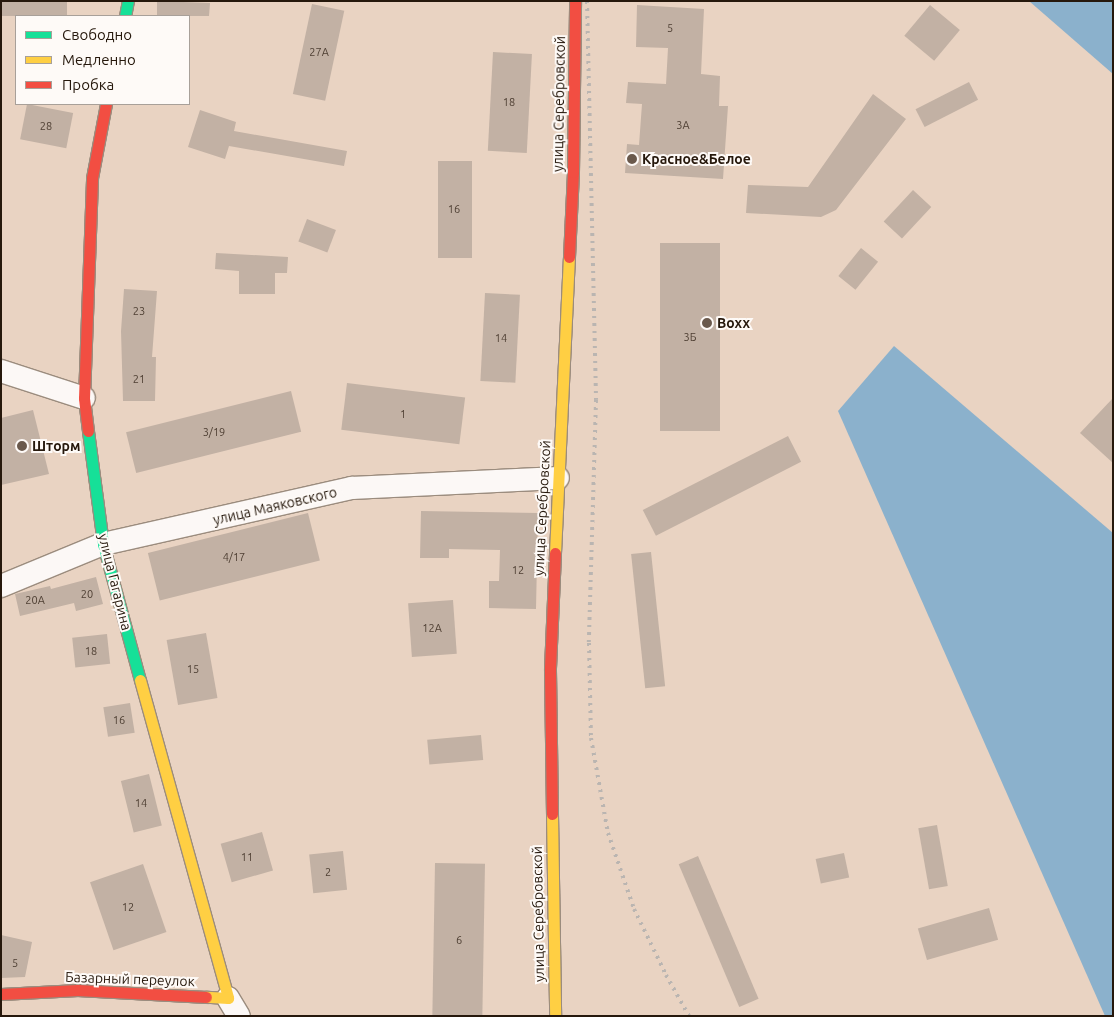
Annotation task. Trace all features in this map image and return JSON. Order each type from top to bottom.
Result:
[{"type":"street","points":[[125,15],[128,1]]},
{"type":"street","name":"улица Серебровской","points":[[555,1016],[550,668],[573,172],[576,1]]},
{"type":"street","name":"улица Гагарина","points":[[106,105],[92,178],[84,398],[103,544],[233,1007]]},
{"type":"street","points":[[1,371],[84,398]]},
{"type":"street","name":"улица Маяковского","points":[[1,586],[103,544],[352,488],[558,478]]},
{"type":"street","name":"Базарный переулок","points":[[1,994],[78,990],[233,1007]]},
{"type":"water","points":[[1029,1],[1113,1],[1113,74]]},
{"type":"water","points":[[894,346],[1113,533],[1113,1016],[1105,1016],[838,411]]},
{"type":"building","points":[[1,1],[67,1],[67,15],[1,16]]},
{"type":"building","points":[[157,1],[210,3],[209,16],[157,15]]},
{"type":"building","points":[[312,4],[344,11],[325,101],[293,94]]},
{"type":"building","points":[[637,5],[704,9],[701,74],[720,76],[719,106],[728,106],[723,179],[625,173],[627,144],[639,145],[642,104],[626,103],[628,82],[666,84],[668,48],[636,47]]},
{"type":"building","points":[[930,5],[960,30],[934,61],[904,36]]},
{"type":"building","points":[[493,52],[532,54],[527,153],[488,151]]},
{"type":"building","points":[[969,82],[978,100],[925,127],[916,109]]},
{"type":"building","points":[[873,94],[906,119],[836,210],[821,217],[746,213],[748,185],[808,187]]},
{"type":"building","points":[[27,105],[73,113],[66,148],[20,139]]},
{"type":"building","points":[[200,110],[236,122],[234,131],[347,151],[344,166],[229,146],[225,159],[188,147]]},
{"type":"building","points":[[438,161],[472,161],[472,258],[438,258]]},
{"type":"building","points":[[913,190],[931,207],[902,238],[884,221]]},
{"type":"building","points":[[307,219],[336,230],[327,253],[298,241]]},
{"type":"building","points":[[660,243],[720,243],[720,431],[660,431]]},
{"type":"building","points":[[861,248],[878,262],[855,290],[838,276]]},
{"type":"building","points":[[216,253],[288,257],[287,273],[275,273],[275,294],[239,294],[239,271],[215,269]]},
{"type":"building","points":[[124,289],[157,291],[152,357],[156,357],[155,401],[123,401],[121,331]]},
{"type":"building","points":[[485,293],[520,295],[515,383],[480,381]]},
{"type":"building","points":[[347,383],[465,398],[459,444],[341,430]]},
{"type":"building","points":[[291,391],[301,432],[136,473],[126,432]]},
{"type":"building","points":[[1113,398],[1113,463],[1080,433]]},
{"type":"building","name":"Шторм","points":[[33,410],[49,474],[1,485],[1,418]]},
{"type":"building","points":[[788,436],[801,462],[656,536],[643,510]]},
{"type":"building","points":[[421,511],[538,513],[536,609],[489,608],[489,581],[499,581],[500,550],[449,549],[449,558],[420,558]]},
{"type":"building","points":[[308,513],[320,561],[160,600],[148,553]]},
{"type":"building","points":[[651,552],[665,686],[645,688],[631,554]]},
{"type":"building","points":[[96,577],[103,604],[76,611],[74,603],[20,616],[15,594],[50,586],[51,589]]},
{"type":"building","points":[[453,600],[457,654],[412,657],[408,603]]},
{"type":"building","points":[[206,633],[217,698],[178,705],[167,640]]},
{"type":"building","points":[[107,634],[110,664],[75,667],[72,638]]},
{"type":"building","points":[[130,703],[135,733],[108,737],[103,707]]},
{"type":"building","points":[[481,735],[483,760],[429,765],[427,740]]},
{"type":"building","points":[[149,774],[162,825],[134,832],[121,781]]},
{"type":"building","points":[[937,825],[948,886],[929,889],[918,828]]},
{"type":"building","points":[[262,832],[273,870],[232,882],[221,844]]},
{"type":"building","points":[[343,851],[347,890],[313,893],[309,855]]},
{"type":"building","points":[[844,853],[849,877],[821,883],[816,859]]},
{"type":"building","points":[[698,856],[759,999],[739,1007],[679,864]]},
{"type":"building","points":[[435,863],[485,864],[482,1016],[432,1016]]},
{"type":"building","points":[[143,864],[166,932],[113,950],[90,882]]},
{"type":"building","points":[[989,908],[998,940],[927,960],[918,928]]},
{"type":"building","points":[[1,935],[32,942],[25,977],[1,978]]},
{"type":"railway","points":[[587,1],[596,400],[589,643],[591,738],[608,833],[634,909],[666,975],[689,1016]]},
{"type":"traffic: fast","points":[[125,15],[128,1]]},
{"type":"traffic: fast","points":[[88,431],[103,544],[140,680]]},
{"type":"traffic: slow","points":[[555,553],[569,257]]},
{"type":"traffic: slow","points":[[140,680],[228,998],[206,997]]},
{"type":"traffic: slow","points":[[552,814],[555,1016]]},
{"type":"traffic: jam","points":[[569,257],[573,172],[575,1]]},
{"type":"traffic: jam","points":[[88,431],[84,398],[92,178],[106,105]]},
{"type":"traffic: jam","points":[[552,814],[550,668],[555,553]]},
{"type":"traffic: jam","points":[[1,994],[78,990],[206,997]]},
{"type":"place","name":"Красное&Белое","points":[[632,159]]},
{"type":"place","name":"Boxx","points":[[707,323]]},
{"type":"place","name":"Шторм","points":[[22,446]]}]
